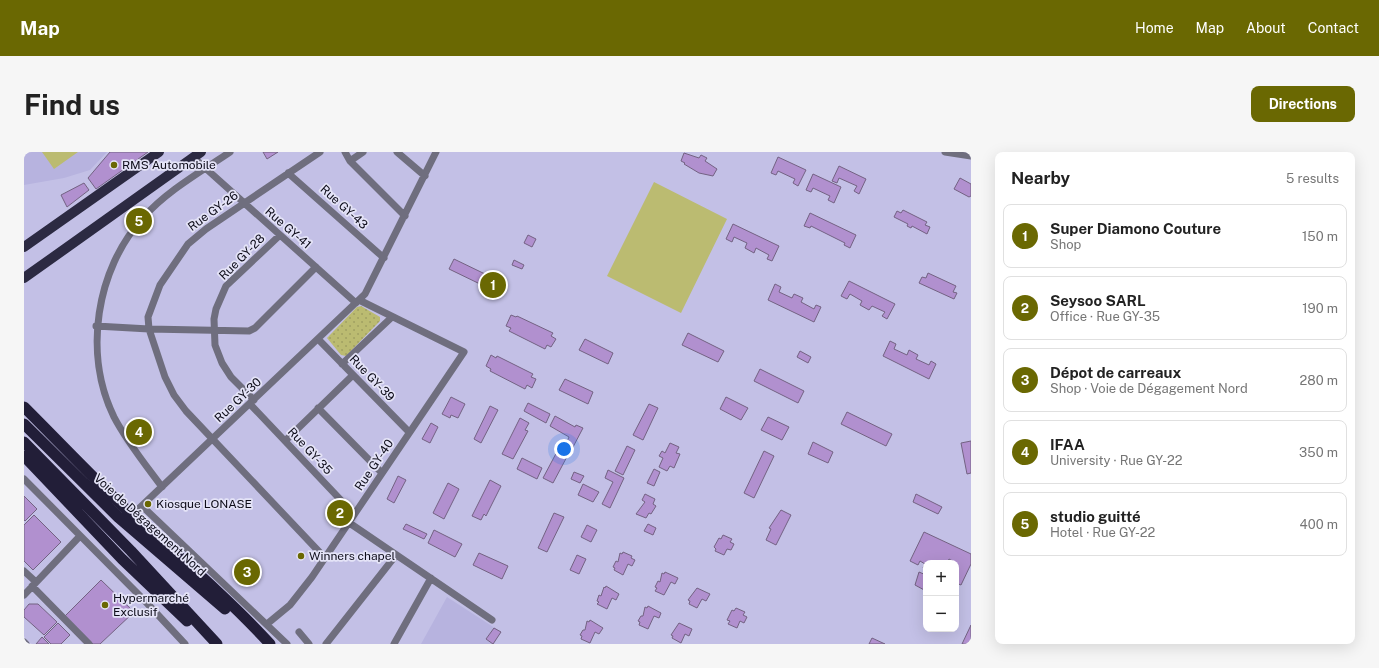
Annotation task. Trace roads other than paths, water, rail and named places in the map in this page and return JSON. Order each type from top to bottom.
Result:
[{"type":"highway","points":[[24,408],[86,471],[132,515],[189,564],[270,644]]},
{"type":"highway","name":"Voie de Dégagement Nord","points":[[24,424],[118,517],[223,606],[262,644]]},
{"type":"highway","points":[[24,442],[217,644]]},
{"type":"highway","points":[[24,456],[122,559],[210,644]]},
{"type":"main road","points":[[24,247],[159,152]]},
{"type":"main road","points":[[24,278],[197,155]]},
{"type":"street","points":[[162,486],[128,442],[113,416],[101,380],[96,326],[102,298],[111,270],[132,231],[155,206],[230,152]]},
{"type":"street","name":"Rue GY-26","points":[[320,152],[243,203],[206,229],[188,244],[160,285],[148,317],[149,329],[160,365],[174,395],[212,440],[325,558]]},
{"type":"street","points":[[345,152],[350,161],[405,216]]},
{"type":"street","points":[[350,161],[363,152]]},
{"type":"street","points":[[397,152],[425,176]]},
{"type":"street","name":"Rue GY-30","points":[[132,515],[365,294],[436,152]]},
{"type":"street","points":[[945,152],[971,156]]},
{"type":"street","name":"Rue GY-41","points":[[197,155],[205,169],[358,302],[464,352]]},
{"type":"street","name":"Rue GY-43","points":[[288,173],[384,258]]},
{"type":"street","name":"Rue GY-28","points":[[252,402],[231,377],[222,363],[215,345],[213,330],[216,309],[226,286],[280,235]]},
{"type":"street","points":[[96,326],[149,329],[250,331],[256,328],[316,267]]},
{"type":"street","points":[[342,364],[392,317]]},
{"type":"street","name":"Rue GY-39","points":[[318,339],[409,432]]},
{"type":"street","name":"Rue GY-40","points":[[267,624],[290,605],[325,558],[464,352]]},
{"type":"street","points":[[284,441],[353,375]]},
{"type":"street","name":"Rue GY-35","points":[[252,402],[284,441],[354,514]]},
{"type":"street","points":[[318,408],[382,473]]},
{"type":"street","points":[[24,479],[145,601],[185,644]]},
{"type":"street","points":[[142,506],[287,644]]},
{"type":"street","points":[[348,522],[492,620]]},
{"type":"street","points":[[24,595],[80,536]]},
{"type":"street","points":[[326,644],[396,555]]},
{"type":"street","points":[[24,571],[89,644]]},
{"type":"street","points":[[394,644],[430,578]]},
{"type":"street","points":[[298,632],[309,644]]},
{"type":"place","name":"RMS Automobile","points":[[114,165]]},
{"type":"place","name":"studio guitté","points":[[139,221]]},
{"type":"place","name":"Super Diamono Couture","points":[[493,285]]},
{"type":"place","name":"IFAA","points":[[139,432]]},
{"type":"place","name":"Kiosque LONASE","points":[[148,504]]},
{"type":"place","name":"Seysoo SARL","points":[[340,513]]},
{"type":"place","name":"Winners chapel","points":[[301,556]]},
{"type":"place","name":"Dépot de carreaux","points":[[247,572]]},
{"type":"place","name":"Hypermarché Exclusif","points":[[105,605]]}]
